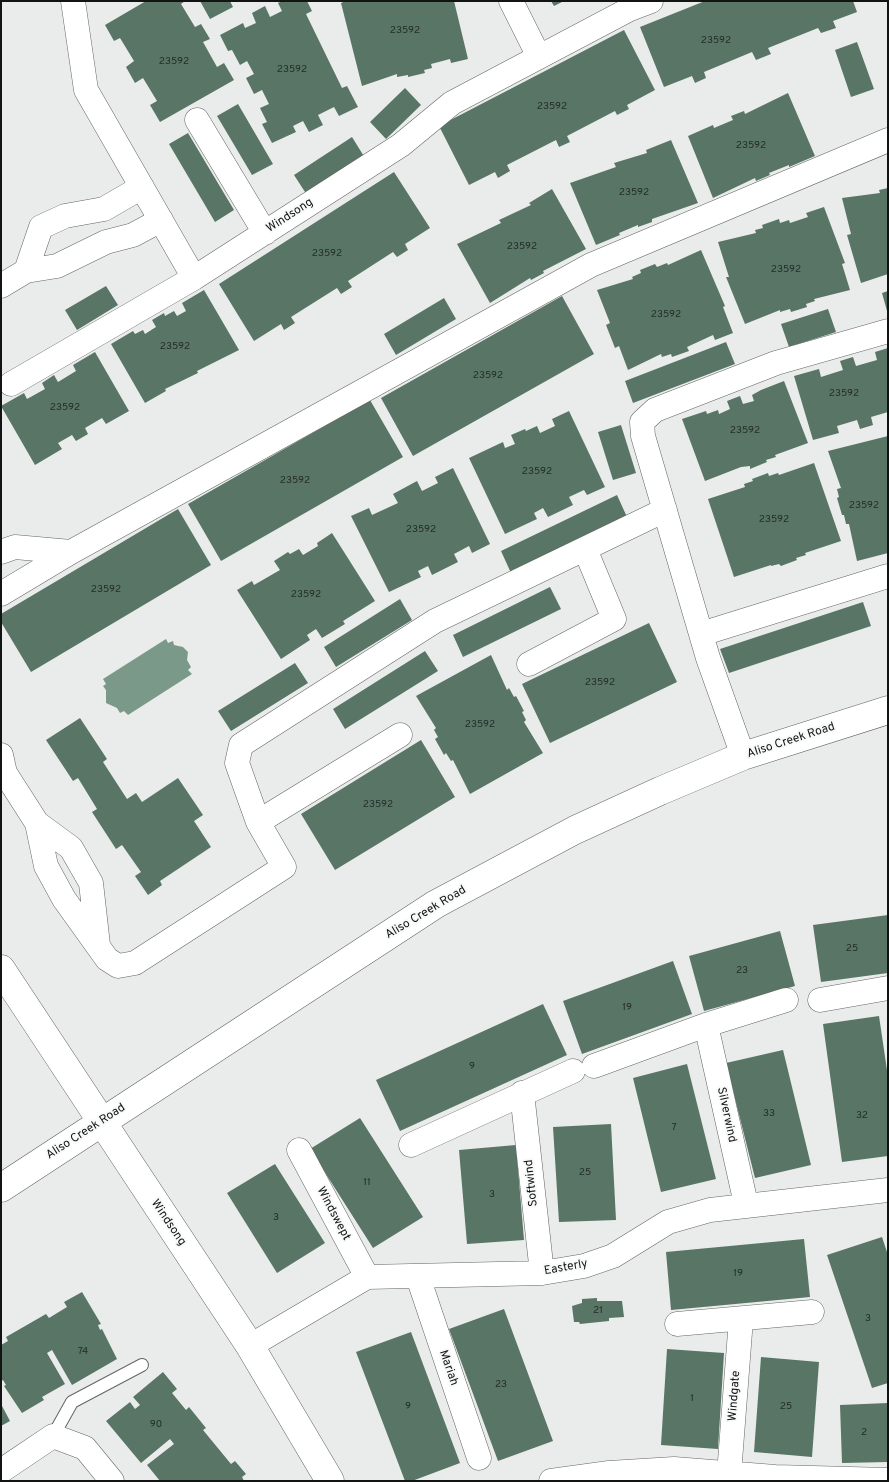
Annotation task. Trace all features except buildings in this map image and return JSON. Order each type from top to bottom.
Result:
[{"type":"main road","name":"Aliso Creek Road","points":[[1,1188],[436,904],[575,830],[743,756],[888,710]]},
{"type":"main road","name":"Windsong","points":[[1,969],[250,1346],[330,1481]]},
{"type":"street","points":[[73,1],[86,90],[194,278]]},
{"type":"street","points":[[510,1],[539,57]]},
{"type":"street","name":"Windsong","points":[[11,384],[194,278],[265,233],[401,145],[452,103],[630,9],[650,1]]},
{"type":"street","points":[[197,120],[265,233]]},
{"type":"street","points":[[1,594],[71,552],[591,265],[888,140]]},
{"type":"street","points":[[26,270],[41,227],[65,216],[104,209],[142,186]]},
{"type":"street","points":[[1,286],[26,270],[57,266],[106,242],[133,235],[161,220]]},
{"type":"street","points":[[743,756],[701,634],[643,436],[642,422],[655,410],[776,363],[888,331]]},
{"type":"street","points":[[1,755],[5,773],[37,823],[70,848],[91,883],[98,947],[107,959],[118,966],[135,963],[284,867],[258,822],[237,763],[241,745],[435,621],[665,510]]},
{"type":"street","points":[[1,552],[15,547],[71,552]]},
{"type":"street","points":[[529,664],[614,619],[585,549]]},
{"type":"street","points":[[701,634],[888,576]]},
{"type":"street","points":[[258,822],[400,735]]},
{"type":"street","points":[[820,1000],[888,988]]},
{"type":"street","points":[[411,1145],[522,1093],[583,1068],[706,1025],[786,1000]]},
{"type":"street","name":"Silverwind","points":[[706,1025],[746,1204]]},
{"type":"street","name":"Softwind","points":[[522,1093],[542,1273]]},
{"type":"street","name":"Windswept","points":[[299,1150],[367,1277]]},
{"type":"street","name":"Easterly","points":[[367,1277],[542,1273],[584,1266],[613,1256],[668,1222],[710,1210],[746,1204],[888,1190]]},
{"type":"street","points":[[250,1346],[367,1277]]},
{"type":"street","name":"Mariah","points":[[418,1277],[479,1458]]},
{"type":"street","points":[[677,1324],[812,1312]]},
{"type":"street","name":"Windgate","points":[[730,1474],[741,1319]]},
{"type":"street","points":[[1,1472],[53,1436],[85,1448],[112,1481]]},
{"type":"street","points":[[551,1481],[609,1473],[674,1469],[776,1479],[888,1480]]},
{"type":"lane","points":[[53,1436],[72,1402],[142,1365]]},
{"type":"shaded area","points":[[166,639],[168,643],[173,641],[174,645],[183,647],[188,652],[187,660],[191,667],[188,670],[192,674],[128,715],[124,711],[120,713],[117,708],[106,703],[106,690],[103,686],[106,684],[103,679]]}]
